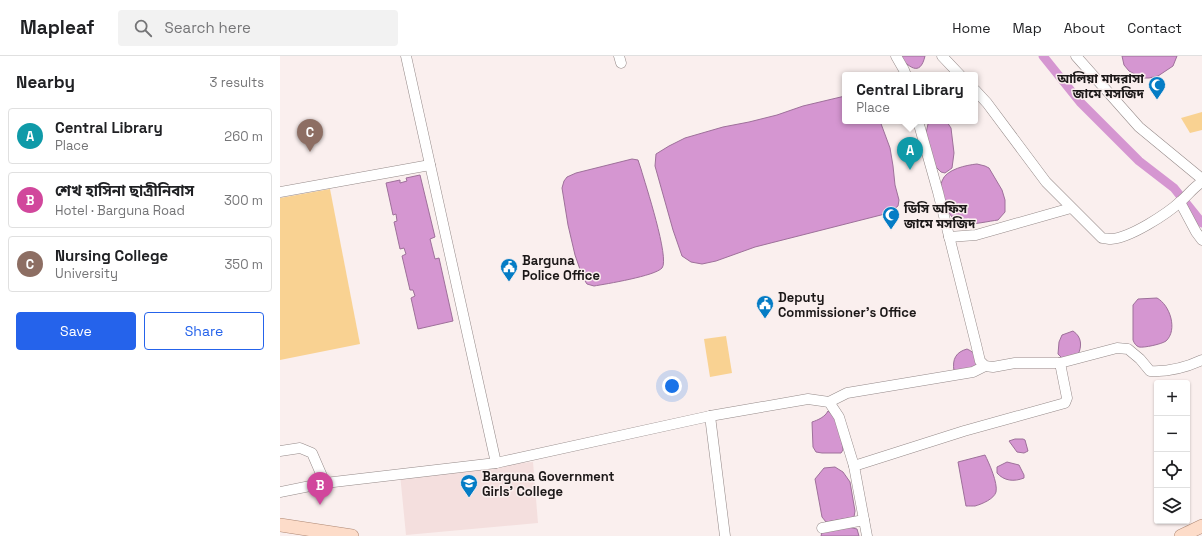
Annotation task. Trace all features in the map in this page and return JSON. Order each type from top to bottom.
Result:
[{"type":"main road","points":[[280,525],[352,536]]},
{"type":"main road","points":[[1181,536],[1202,526]]},
{"type":"street","points":[[406,56],[496,463]]},
{"type":"street","points":[[896,56],[905,72]]},
{"type":"street","points":[[942,56],[957,72]]},
{"type":"street","points":[[978,93],[987,103],[1046,182],[1071,208],[1102,238],[1119,238],[1145,227],[1180,202],[1200,182],[1139,127],[1078,57]]},
{"type":"street","points":[[919,124],[980,360],[985,366]]},
{"type":"street","points":[[280,192],[430,165]]},
{"type":"street","points":[[1180,202],[1202,240]]},
{"type":"street","points":[[949,237],[976,235],[1071,208]]},
{"type":"street","points":[[280,492],[325,483],[496,463],[710,416],[808,398],[829,402],[847,393],[973,372],[985,366],[994,367],[1015,363],[1060,363],[1117,348],[1128,349],[1140,359],[1150,371],[1162,372],[1176,370],[1202,360]]},
{"type":"street","points":[[854,466],[964,431],[1066,403],[1067,398],[1060,363]]},
{"type":"street","points":[[829,402],[839,417],[854,466],[867,536]]},
{"type":"street","points":[[710,416],[725,536]]},
{"type":"street","points":[[280,451],[300,448],[312,453],[325,483]]},
{"type":"street","points":[[822,528],[864,520]]},
{"type":"shaded area","points":[[899,56],[925,56],[920,67],[914,68]]},
{"type":"shaded area","points":[[1122,56],[1177,56],[1173,66],[1158,76],[1142,78],[1129,71],[1124,65]]},
{"type":"shaded area","points":[[842,97],[842,124],[881,124],[890,148],[895,185],[899,200],[898,206],[890,212],[881,215],[755,247],[716,261],[702,264],[691,262],[682,256],[655,166],[656,154],[685,138],[723,127],[777,115],[803,106]]},
{"type":"shaded area","points":[[1202,112],[1202,130],[1190,133],[1181,118]]},
{"type":"shaded area","points":[[928,124],[948,124],[951,128],[954,153],[952,168],[945,173],[941,172],[935,166],[926,133]]},
{"type":"shaded area","points":[[632,159],[638,160],[656,220],[663,251],[664,262],[662,268],[650,274],[630,279],[594,286],[587,284],[583,278],[575,255],[568,225],[562,188],[564,181],[567,177],[576,173]]},
{"type":"shaded area","points":[[977,164],[989,168],[1002,190],[1005,200],[1005,212],[998,220],[964,224],[954,219],[949,213],[941,193],[942,181],[948,173],[952,171]]},
{"type":"shaded area","points":[[420,175],[435,237],[430,239],[435,259],[439,258],[453,321],[418,329],[411,298],[415,296],[413,290],[410,290],[402,256],[406,254],[404,248],[400,249],[394,222],[397,221],[396,214],[393,215],[386,183],[400,180],[400,183],[407,181],[406,178]]},
{"type":"shaded area","points":[[330,189],[360,344],[280,360],[280,198]]},
{"type":"shaded area","points":[[1157,298],[1162,301],[1169,312],[1172,324],[1170,336],[1166,341],[1161,343],[1139,347],[1133,340],[1133,305],[1138,299]]},
{"type":"shaded area","points":[[1073,331],[1080,339],[1081,345],[1078,355],[1063,359],[1058,354],[1059,342],[1062,335]]},
{"type":"shaded area","points":[[726,336],[732,373],[710,377],[704,339]]},
{"type":"shaded area","points":[[967,349],[975,355],[978,370],[954,371],[954,360],[960,352]]},
{"type":"shaded area","points":[[828,411],[834,418],[839,429],[843,450],[841,453],[816,452],[813,447],[812,422],[823,417]]},
{"type":"shaded area","points":[[1015,439],[1025,440],[1028,451],[1024,453],[1017,452],[1009,441]]},
{"type":"shaded area","points":[[985,455],[994,478],[996,488],[995,495],[984,503],[975,506],[966,506],[958,462]]},
{"type":"shaded area","name":"Barguna Government Girls' College","points":[[533,462],[538,523],[406,535],[400,474]]},
{"type":"shaded area","points":[[1007,462],[1019,465],[1024,478],[1009,480],[1000,476],[997,473],[997,467]]},
{"type":"shaded area","points":[[835,467],[843,472],[850,482],[855,511],[854,517],[826,522],[822,517],[815,479],[824,468]]},
{"type":"shaded area","points":[[848,527],[857,529],[859,536],[821,536],[822,532]]},
{"type":"waterway","points":[[1043,56],[1080,102],[1139,161],[1174,188],[1202,223]]},
{"type":"place","name":"আলিয়া মাদরাসা জামে মসজিদ","points":[[1157,100]]},
{"type":"place","name":"Nursing College","points":[[310,152]]},
{"type":"place","name":"Central Library","points":[[910,170]]},
{"type":"place","name":"ডিসি অফিস জামে মসজিদ","points":[[891,230]]},
{"type":"place","name":"Barguna Police Office","points":[[509,282]]},
{"type":"place","name":"Deputy Commissioner's Office","points":[[765,319]]},
{"type":"place","name":"Barguna Government Girls' College","points":[[469,498]]},
{"type":"place","name":"শেখ হাসিনা ছাত্রীনিবাস","points":[[320,505]]}]
